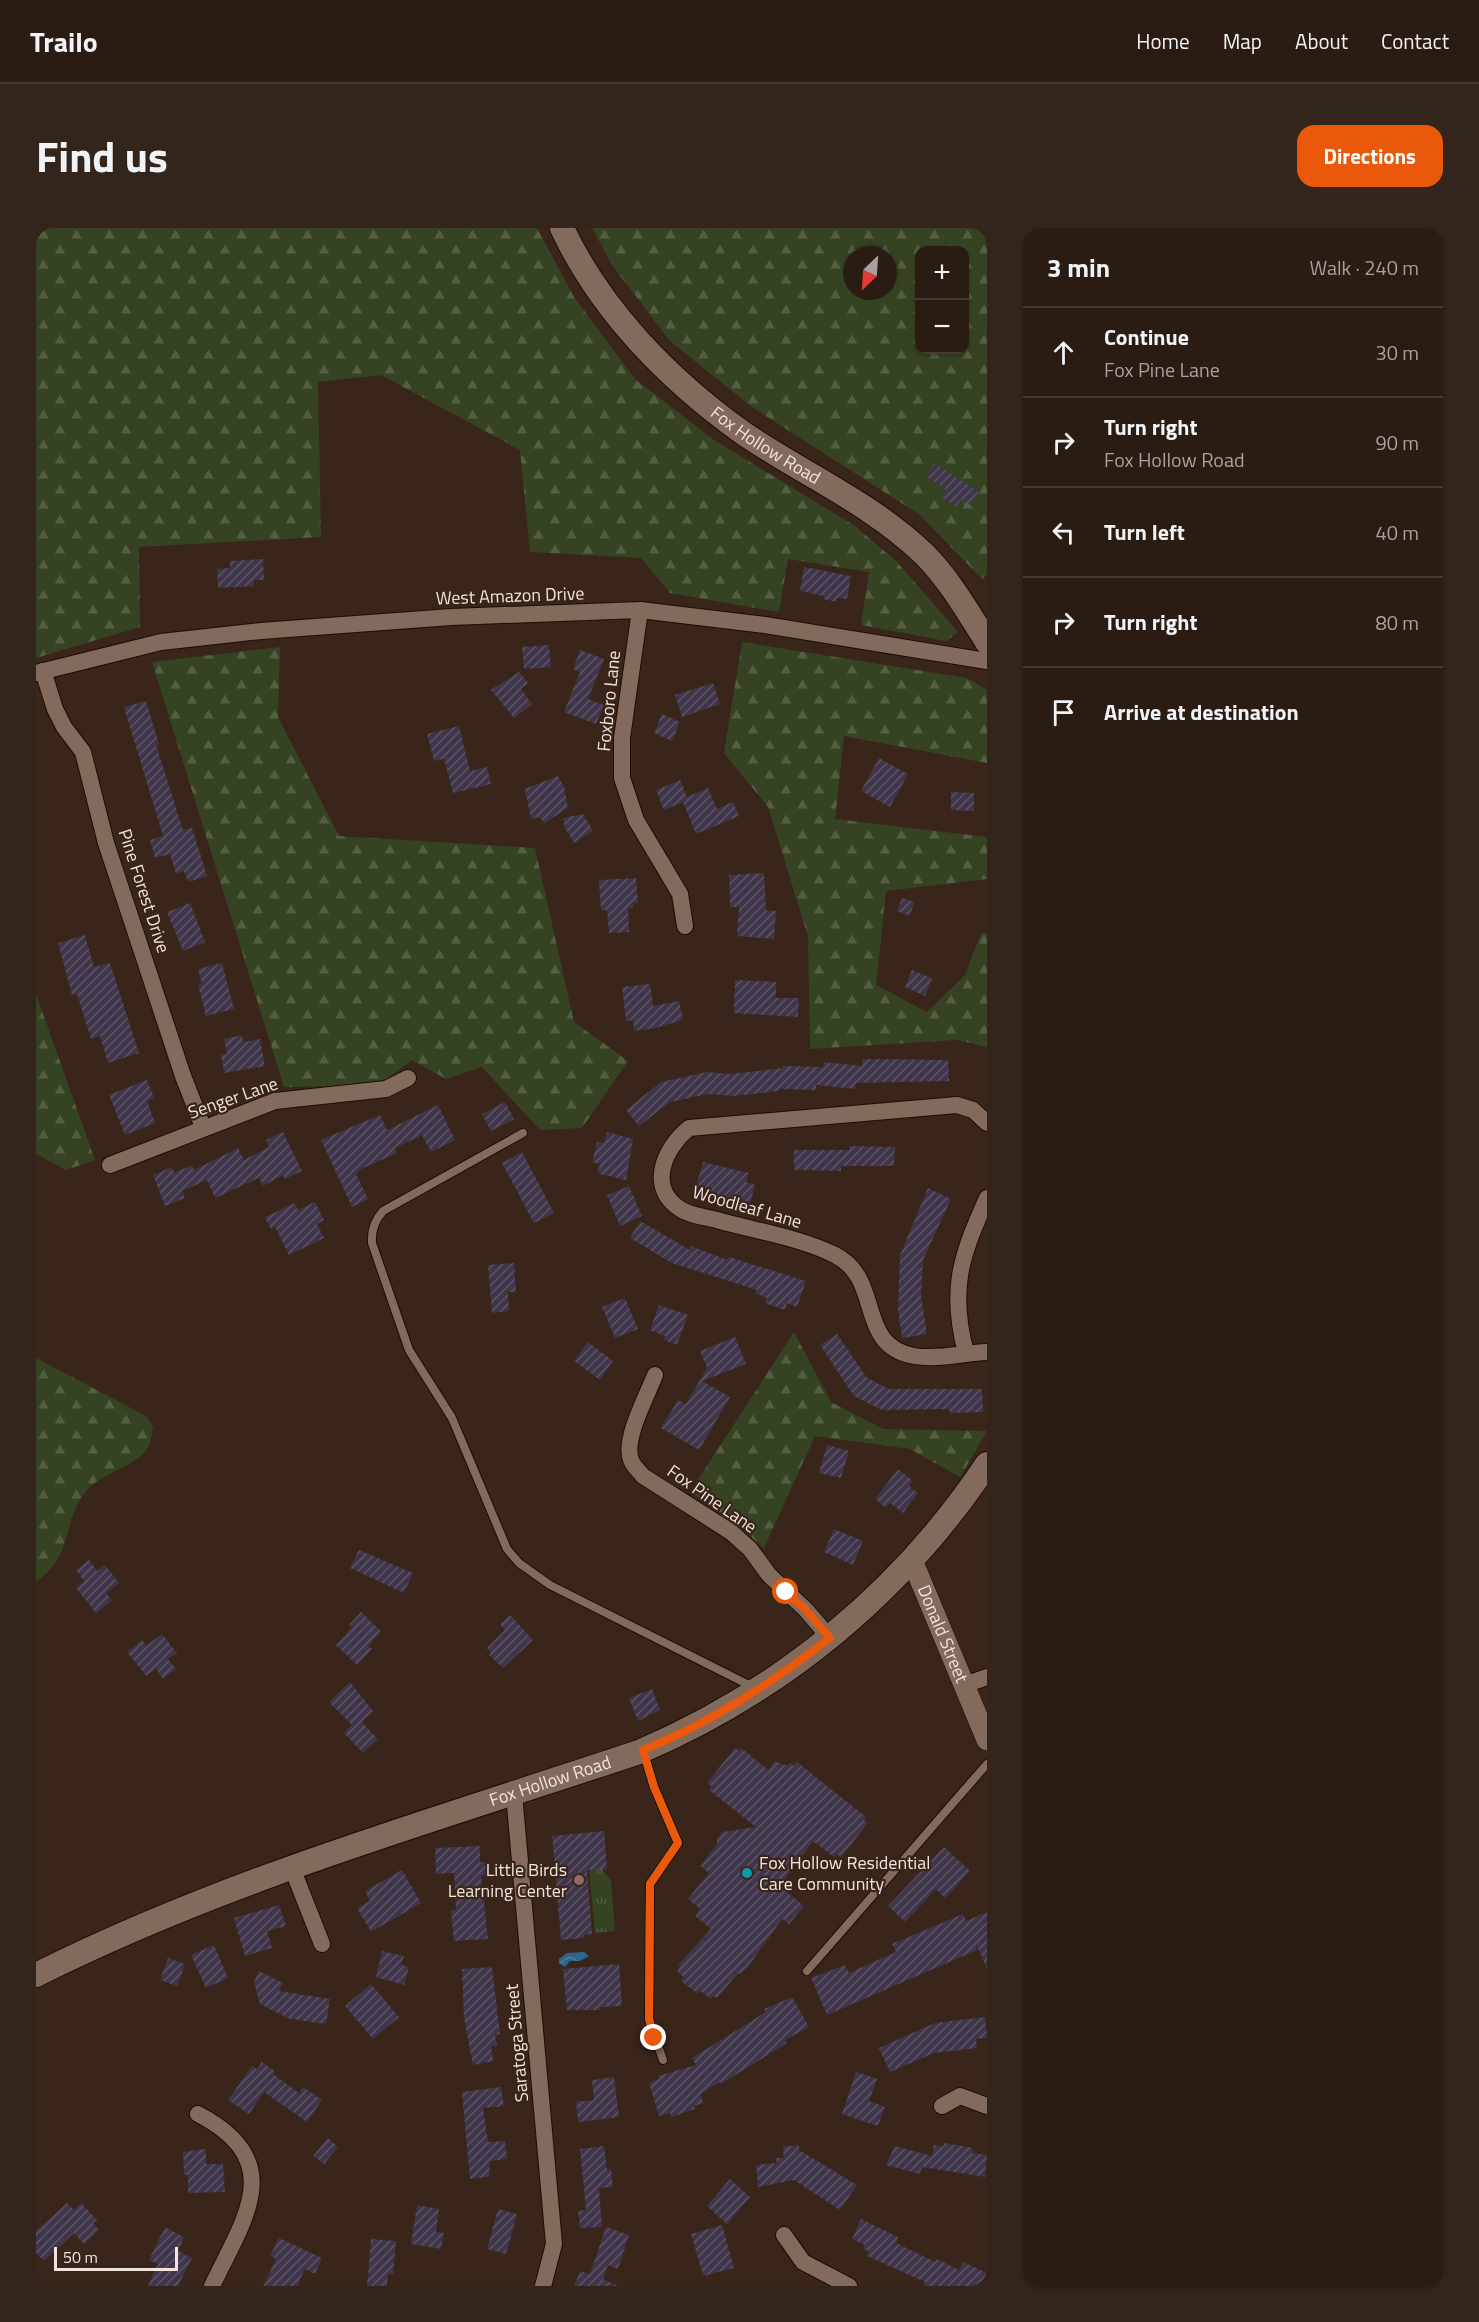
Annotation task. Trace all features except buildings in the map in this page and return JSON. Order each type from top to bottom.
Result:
[{"type":"main road","name":"Fox Hollow Road","points":[[562,228],[571,248],[616,314],[676,381],[744,433],[827,483],[898,531],[925,555],[961,601],[987,642]]},
{"type":"main road","name":"Fox Hollow Road","points":[[36,1975],[232,1888],[643,1750],[696,1727],[759,1690],[830,1638],[872,1601],[941,1528],[987,1464]]},
{"type":"street","name":"West Amazon Drive","points":[[40,672],[161,642],[261,631],[451,617],[640,610],[765,625],[987,661]]},
{"type":"street","name":"Foxboro Lane","points":[[640,610],[622,738],[622,778],[636,820],[680,894],[684,926]]},
{"type":"street","name":"Pine Forest Drive","points":[[40,672],[64,727],[84,752],[106,843],[183,1076],[203,1127]]},
{"type":"street","name":"Senger Lane","points":[[110,1165],[275,1101],[386,1089],[408,1078]]},
{"type":"street","name":"Woodleaf Lane","points":[[987,1123],[973,1110],[957,1105],[689,1128],[676,1138],[668,1150],[661,1174],[664,1190],[683,1211],[836,1255],[853,1268],[863,1283],[876,1327],[885,1342],[897,1350],[916,1356],[987,1352]]},
{"type":"street","points":[[966,1353],[957,1290],[959,1270],[965,1249],[987,1198]]},
{"type":"street","name":"Fox Pine Lane","points":[[655,1375],[632,1432],[628,1448],[632,1462],[643,1476],[731,1533],[750,1549],[769,1575],[806,1610],[830,1638]]},
{"type":"street","name":"Donald Street","points":[[912,1560],[987,1740]]},
{"type":"street","points":[[964,1685],[987,1677]]},
{"type":"street","name":"Saratoga Street","points":[[514,1794],[554,2244],[543,2286]]},
{"type":"street","points":[[292,1868],[322,1944]]},
{"type":"street","points":[[942,2106],[960,2096],[987,2106]]},
{"type":"street","points":[[198,2114],[234,2138],[246,2156],[252,2184],[246,2215],[212,2286]]},
{"type":"street","points":[[784,2235],[802,2262],[849,2286]]},
{"type":"lane","points":[[523,1133],[383,1211],[374,1224],[372,1243],[409,1350],[452,1418],[499,1536],[519,1563],[550,1585],[759,1690]]},
{"type":"lane","points":[[643,1750],[654,1787],[678,1843],[650,1884],[649,2019],[663,2060]]},
{"type":"lane","points":[[807,1971],[987,1764]]},
{"type":"green space","points":[[36,228],[537,228],[574,297],[635,379],[714,440],[855,526],[897,562],[958,632],[946,641],[861,625],[869,572],[788,559],[779,612],[670,593],[641,558],[530,552],[520,450],[381,375],[318,382],[321,537],[139,547],[140,627],[36,658]]},
{"type":"green space","points":[[592,228],[987,228],[987,574],[982,579],[920,515],[752,407],[670,341],[612,265]]},
{"type":"green space","points":[[742,642],[967,678],[987,690],[987,763],[844,736],[835,819],[987,837],[987,879],[886,891],[876,985],[927,1012],[965,975],[981,934],[987,933],[987,1047],[957,1040],[810,1049],[808,936],[768,807],[724,753]]},
{"type":"green space","points":[[280,647],[278,717],[339,836],[535,848],[574,1022],[628,1061],[582,1128],[540,1130],[482,1067],[446,1079],[412,1060],[385,1080],[340,1086],[284,1087],[152,662]]},
{"type":"green space","points":[[36,994],[95,1160],[66,1170],[36,1154]]},
{"type":"green space","points":[[794,1332],[831,1402],[883,1429],[987,1431],[960,1477],[910,1449],[815,1436],[764,1548],[730,1519],[690,1492]]},
{"type":"green space","points":[[36,1358],[146,1416],[153,1427],[150,1443],[138,1458],[93,1484],[86,1491],[73,1514],[56,1561],[36,1582]]},
{"type":"green space","points":[[603,1865],[603,1871],[611,1881],[615,1931],[595,1933],[589,1871],[594,1866]]},
{"type":"water","points":[[584,1952],[589,1956],[580,1961],[570,1961],[565,1967],[559,1963],[559,1959],[567,1953]]},
{"type":"place","name":"Fox Hollow Residential Care Community","points":[[747,1873]]},
{"type":"place","name":"Little Birds Learning Center","points":[[579,1880]]},
{"type":"route","points":[[654,2038],[649,2019],[650,1884],[678,1843],[654,1787],[643,1750],[696,1727],[737,1704],[776,1679],[830,1638],[806,1610],[786,1592]]}]
